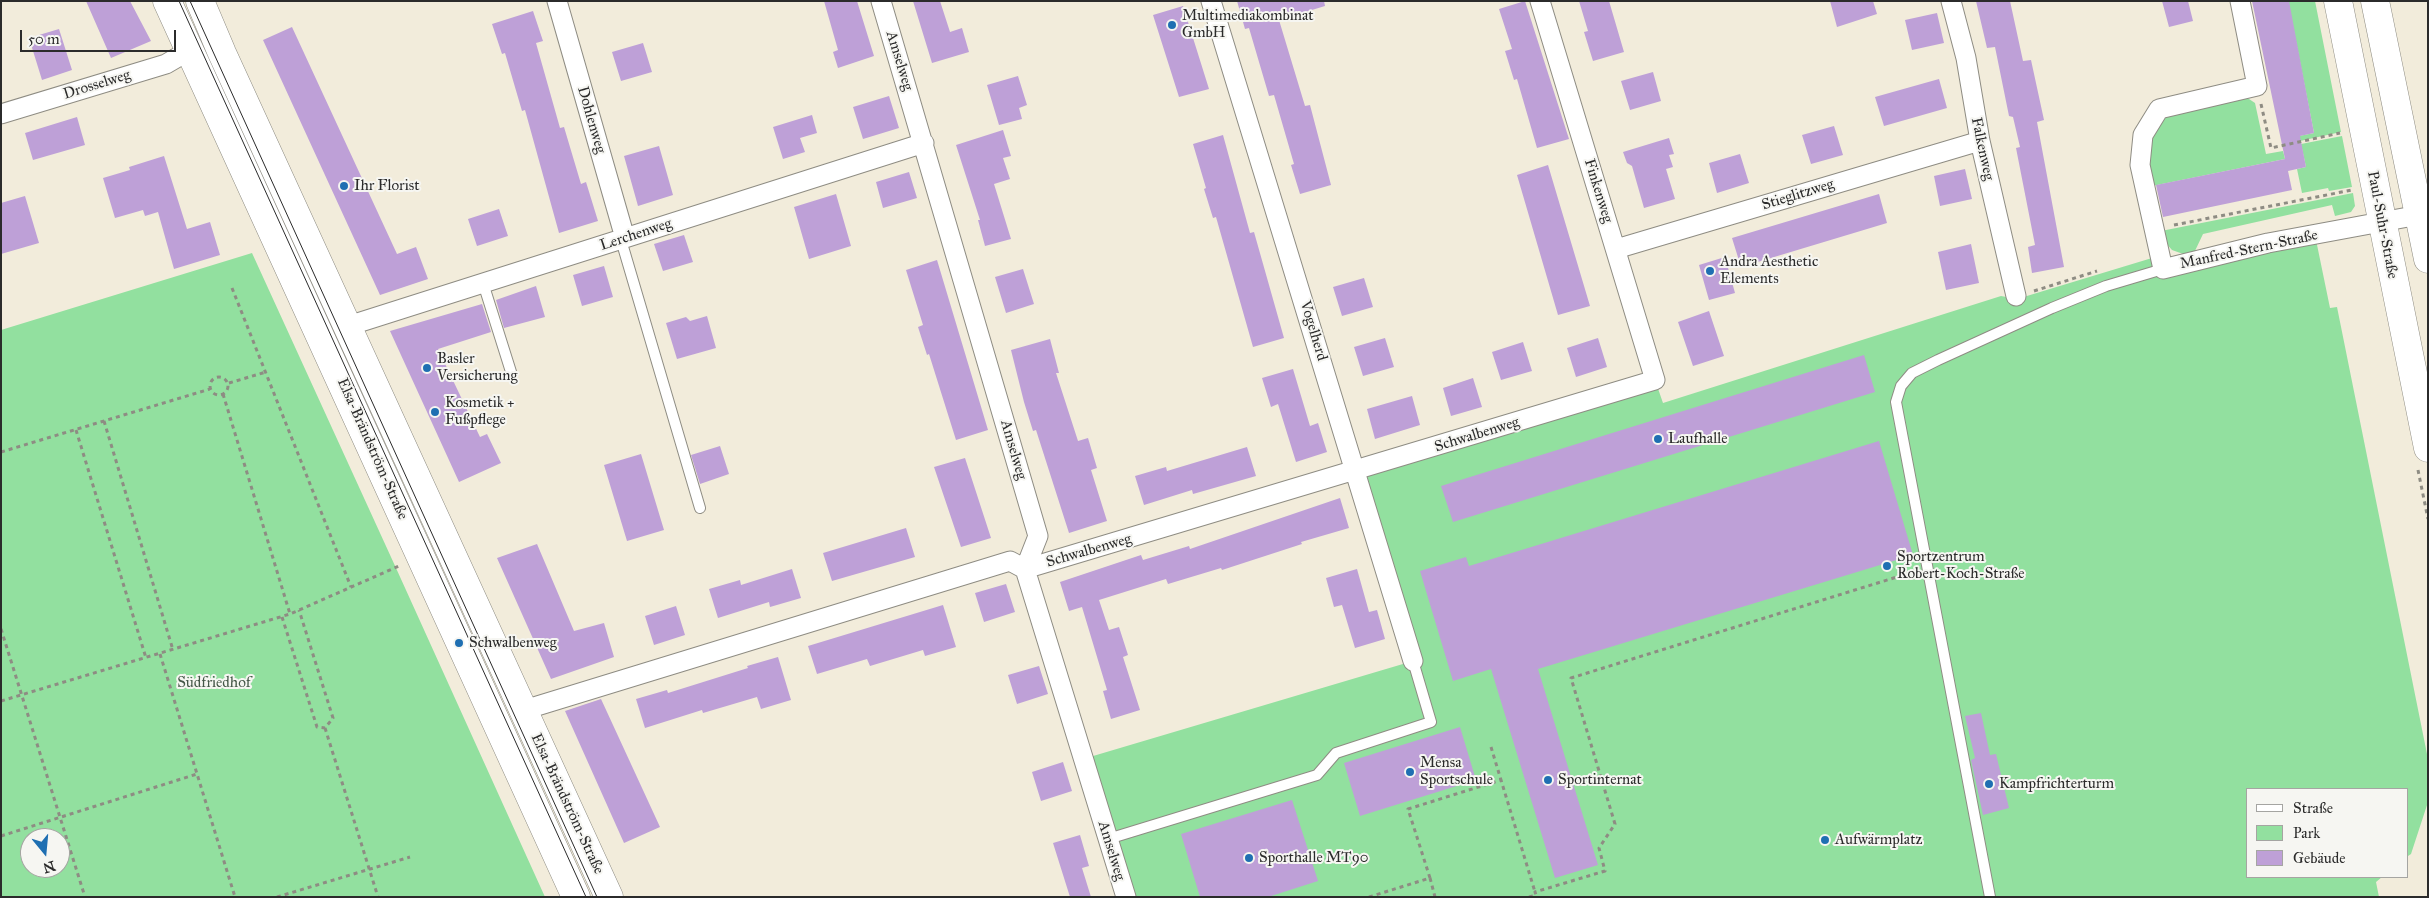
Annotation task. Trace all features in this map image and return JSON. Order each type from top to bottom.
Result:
[{"type":"street","name":"Elsa-Brändström-Straße","points":[[167,1],[576,897]]},
{"type":"street","name":"Elsa-Brändström-Straße","points":[[200,1],[226,62],[609,897]]},
{"type":"street","name":"Dohlenweg","points":[[557,1],[623,239]]},
{"type":"street","name":"Amselweg","points":[[881,1],[1038,536],[1025,569],[1126,897]]},
{"type":"street","name":"Vogelherd","points":[[1211,1],[1413,661]]},
{"type":"street","name":"Finkenweg","points":[[1540,1],[1655,380]]},
{"type":"street","name":"Falkenweg","points":[[1951,1],[1966,58],[1980,141],[2016,296]]},
{"type":"street","points":[[2240,1],[2257,86]]},
{"type":"street","name":"Paul-Suhr-Straße","points":[[2338,1],[2428,448]]},
{"type":"street","points":[[2375,1],[2428,258]]},
{"type":"street","name":"Drosselweg","points":[[1,114],[166,64],[190,50]]},
{"type":"street","name":"Manfred-Stern-Straße","points":[[2257,86],[2159,109],[2143,135],[2140,166],[2163,269],[2268,243],[2419,215]]},
{"type":"street","name":"Stieglitzweg","points":[[1616,249],[1980,141]]},
{"type":"street","name":"Lerchenweg","points":[[348,326],[924,143]]},
{"type":"street","name":"Schwalbenweg","points":[[524,710],[1010,561],[1025,569],[1356,472],[1655,380]]},
{"type":"lane","points":[[623,239],[700,508]]},
{"type":"lane","points":[[1990,897],[1896,402],[1902,386],[1912,373],[2052,308],[2106,286],[2163,269]]},
{"type":"lane","points":[[483,283],[512,375]]},
{"type":"lane","points":[[1108,839],[1317,775],[1336,753],[1431,722],[1413,661]]},
{"type":"path","points":[[2257,86],[2271,148],[2348,132]]},
{"type":"path","points":[[2154,229],[2360,188]]},
{"type":"path","points":[[2016,296],[2106,268]]},
{"type":"path","points":[[232,288],[351,587]]},
{"type":"path","points":[[229,383],[266,372]]},
{"type":"path","points":[[210,389],[211,382],[216,377],[223,377],[229,383]]},
{"type":"path","points":[[210,389],[216,394],[223,394],[228,389],[229,383]]},
{"type":"path","points":[[1,452],[210,389]]},
{"type":"path","points":[[223,394],[290,614]]},
{"type":"path","points":[[104,421],[173,650]]},
{"type":"path","points":[[76,430],[146,658]]},
{"type":"path","points":[[1,701],[282,617],[396,568]]},
{"type":"path","points":[[1535,892],[1605,871],[1599,848],[1615,824],[1571,678],[1926,568]]},
{"type":"path","points":[[300,610],[333,718],[325,728]]},
{"type":"path","points":[[282,617],[317,727],[325,728]]},
{"type":"path","points":[[1,629],[85,897]]},
{"type":"path","points":[[160,654],[235,897]]},
{"type":"path","points":[[325,728],[378,897]]},
{"type":"path","points":[[1491,748],[1536,895],[1530,897]]},
{"type":"path","points":[[1,836],[197,774]]},
{"type":"path","points":[[1435,897],[1408,810],[1501,780]]},
{"type":"path","points":[[277,897],[410,857]]},
{"type":"path","points":[[1369,897],[1430,878]]},
{"type":"green space","points":[[2288,1],[2315,1],[2341,132],[2300,141],[2299,136],[2314,133]]},
{"type":"green space","points":[[2243,95],[2255,103],[2266,154],[2283,151],[2285,159],[2152,186],[2147,162],[2150,138],[2158,116]]},
{"type":"green space","points":[[2342,136],[2352,187],[2329,191],[2328,188],[2302,193],[2297,169],[2306,167],[2301,144]]},
{"type":"green space","points":[[2353,193],[2355,206],[2351,212],[2335,216],[2332,205],[2203,234],[2194,253],[2186,255],[2172,250],[2164,241],[2161,231]]},
{"type":"green space","name":"Sportzentrum Robert-Koch-Straße","points":[[2315,235],[2330,308],[2337,307],[2428,759],[2428,802],[2409,855],[2409,788],[2246,788],[2246,878],[2381,878],[2376,882],[2379,897],[1126,897],[1083,759],[1413,661],[1356,471],[1655,380],[1663,403],[2001,296],[2017,299],[2152,258],[2154,270]]},
{"type":"green space","name":"Südfriedhof","points":[[252,253],[545,897],[1,897],[1,330]]},
{"type":"building","points":[[86,1],[130,1],[151,41],[111,58]]},
{"type":"building","points":[[824,1],[857,1],[874,56],[838,68],[833,52],[838,50]]},
{"type":"building","points":[[913,1],[940,1],[950,32],[962,28],[969,52],[932,63]]},
{"type":"building","points":[[1237,1],[1324,1],[1325,6],[1279,20],[1305,106],[1310,105],[1331,185],[1300,194],[1291,165],[1294,164],[1274,95],[1269,96],[1249,28],[1245,29]]},
{"type":"building","points":[[1525,1],[1569,139],[1537,148],[1517,79],[1514,80],[1505,51],[1512,49],[1499,9]]},
{"type":"building","points":[[1579,1],[1609,1],[1624,52],[1593,61],[1584,32],[1588,31]]},
{"type":"building","points":[[1830,1],[1873,1],[1877,14],[1837,27]]},
{"type":"building","points":[[1976,1],[2010,1],[2023,61],[2031,60],[2044,120],[2037,122],[2064,267],[2032,273],[2028,247],[2035,245],[2016,148],[2020,147],[2013,117],[2009,116],[1995,47],[1987,48]]},
{"type":"building","points":[[2162,1],[2188,1],[2193,21],[2169,27]]},
{"type":"building","points":[[2252,1],[2289,1],[2314,133],[2300,136],[2306,167],[2288,171],[2292,190],[2163,217],[2156,185],[2285,159]]},
{"type":"building","points":[[1183,6],[1209,89],[1179,97],[1153,15]]},
{"type":"building","points":[[533,11],[543,41],[536,43],[560,128],[564,127],[581,184],[586,182],[598,221],[559,233],[525,110],[522,111],[505,53],[502,54],[492,24]]},
{"type":"building","points":[[1937,13],[1944,43],[1912,50],[1905,20]]},
{"type":"building","points":[[292,27],[397,254],[416,247],[428,279],[380,295],[263,40]]},
{"type":"building","points":[[59,29],[72,70],[42,80],[29,38]]},
{"type":"building","points":[[643,43],[652,72],[621,81],[612,52]]},
{"type":"building","points":[[1653,72],[1661,101],[1630,110],[1621,81]]},
{"type":"building","points":[[1018,76],[1027,105],[1019,108],[1022,119],[999,125],[987,85]]},
{"type":"building","points":[[1939,79],[1947,108],[1884,126],[1875,97]]},
{"type":"building","points":[[889,96],[899,128],[863,139],[853,107]]},
{"type":"building","points":[[812,115],[817,133],[800,138],[805,152],[783,159],[773,127]]},
{"type":"building","points":[[77,117],[85,145],[33,160],[25,133]]},
{"type":"building","points":[[1834,126],[1843,155],[1811,164],[1802,135]]},
{"type":"building","points":[[1003,130],[1011,156],[1003,158],[1010,179],[994,184],[1011,239],[985,246],[978,220],[980,220],[956,145]]},
{"type":"building","points":[[1223,135],[1250,233],[1254,232],[1284,338],[1253,347],[1216,217],[1213,218],[1204,189],[1206,188],[1193,144]]},
{"type":"building","points":[[1669,138],[1674,154],[1669,155],[1673,167],[1666,169],[1675,199],[1644,208],[1632,166],[1627,163],[1623,152]]},
{"type":"building","points":[[659,146],[673,195],[638,206],[624,156]]},
{"type":"building","points":[[1740,154],[1749,183],[1717,193],[1709,163]]},
{"type":"building","points":[[164,156],[187,229],[210,222],[220,255],[174,269],[158,212],[145,216],[143,210],[115,218],[103,178],[130,170],[129,167]]},
{"type":"building","points":[[1548,165],[1590,306],[1558,315],[1517,175]]},
{"type":"building","points":[[1965,169],[1972,199],[1940,206],[1934,176]]},
{"type":"building","points":[[909,172],[917,198],[883,208],[876,182]]},
{"type":"building","points":[[836,194],[851,246],[809,259],[794,207]]},
{"type":"building","points":[[1879,194],[1887,223],[1741,267],[1732,238]]},
{"type":"building","points":[[25,196],[39,243],[1,254],[1,203]]},
{"type":"building","points":[[499,209],[508,236],[477,246],[468,219]]},
{"type":"building","points":[[684,235],[693,262],[663,271],[654,244]]},
{"type":"building","points":[[1971,244],[1979,283],[1946,290],[1938,252]]},
{"type":"building","points":[[1725,257],[1735,293],[1709,300],[1699,265]]},
{"type":"building","points":[[937,260],[988,430],[956,440],[929,354],[927,355],[918,327],[923,325],[906,270]]},
{"type":"building","points":[[604,266],[613,297],[582,306],[573,275]]},
{"type":"building","points":[[1023,269],[1034,304],[1006,313],[995,277]]},
{"type":"building","points":[[1364,278],[1373,307],[1342,316],[1333,287]]},
{"type":"building","points":[[536,286],[545,317],[504,328],[496,300]]},
{"type":"building","points":[[482,304],[491,332],[438,349],[480,437],[487,434],[501,463],[459,482],[390,331]]},
{"type":"building","points":[[1709,311],[1724,356],[1693,366],[1678,322]]},
{"type":"building","points":[[707,316],[716,348],[677,359],[666,323],[686,317],[690,321]]},
{"type":"building","points":[[1385,338],[1394,367],[1363,376],[1354,347]]},
{"type":"building","points":[[1598,338],[1607,367],[1576,377],[1567,348]]},
{"type":"building","points":[[1050,339],[1059,373],[1056,373],[1078,441],[1088,438],[1097,468],[1091,470],[1107,521],[1069,533],[1036,430],[1033,431],[1011,350]]},
{"type":"building","points":[[1523,342],[1532,371],[1501,380],[1492,352]]},
{"type":"building","name":"Laufhalle","points":[[1864,355],[1875,392],[1453,522],[1441,486]]},
{"type":"building","points":[[1293,369],[1310,426],[1318,423],[1327,452],[1296,462],[1278,404],[1271,407],[1262,378]]},
{"type":"building","points":[[1473,378],[1482,407],[1451,416],[1443,388]]},
{"type":"building","points":[[1412,396],[1420,425],[1375,439],[1367,409]]},
{"type":"building","points":[[1879,441],[1913,555],[1538,669],[1598,865],[1555,878],[1491,669],[1453,681],[1420,571],[1466,557],[1469,566]]},
{"type":"building","points":[[720,446],[729,474],[700,484],[691,455]]},
{"type":"building","points":[[1247,447],[1256,476],[1193,494],[1192,490],[1144,505],[1135,476],[1166,467],[1167,471]]},
{"type":"building","points":[[641,454],[664,530],[627,541],[604,465]]},
{"type":"building","points":[[965,458],[991,538],[961,547],[934,467]]},
{"type":"building","points":[[1340,498],[1349,528],[1301,542],[1302,544],[1222,570],[1221,568],[1168,584],[1166,579],[1099,600],[1109,630],[1119,627],[1128,655],[1123,657],[1140,710],[1111,719],[1103,691],[1107,690],[1082,607],[1069,611],[1060,582],[1141,555],[1143,560],[1189,546],[1190,549]]},
{"type":"building","points":[[906,528],[915,557],[832,581],[823,553]]},
{"type":"building","points":[[537,544],[574,631],[604,623],[614,657],[551,679],[497,558]]},
{"type":"building","points":[[792,569],[801,598],[770,607],[769,602],[718,618],[709,589],[740,580],[741,585]]},
{"type":"building","points":[[1357,569],[1369,612],[1377,610],[1385,639],[1355,648],[1342,605],[1334,607],[1326,578]]},
{"type":"building","points":[[1006,584],[1015,612],[984,622],[975,593]]},
{"type":"building","points":[[943,605],[956,647],[925,656],[923,650],[870,666],[867,659],[817,674],[808,646]]},
{"type":"building","points":[[676,606],[685,635],[654,645],[645,616]]},
{"type":"building","points":[[778,657],[791,700],[761,709],[757,697],[703,713],[702,710],[645,728],[636,699],[667,690],[668,693]]},
{"type":"building","points":[[1039,666],[1048,694],[1017,704],[1008,675]]},
{"type":"building","points":[[601,699],[660,827],[624,843],[565,711]]},
{"type":"building","name":"Kampfrichterturm","points":[[1981,713],[1990,755],[1996,754],[2009,808],[1983,815],[1971,760],[1975,758],[1965,716]]},
{"type":"building","name":"Mensa Sportschule","points":[[1460,727],[1476,780],[1360,816],[1344,763]]},
{"type":"building","points":[[1063,762],[1072,791],[1041,801],[1032,772]]},
{"type":"building","name":"Sporthalle MT90","points":[[1292,800],[1318,881],[1268,897],[1200,897],[1181,834]]},
{"type":"building","points":[[1080,835],[1089,866],[1082,868],[1091,897],[1070,897],[1053,843]]},
{"type":"tram line","points":[[179,1],[586,897]]},
{"type":"tram line","points":[[190,1],[597,897]]},
{"type":"place","name":"Multimediakombinat GmbH","points":[[1172,25]]},
{"type":"place","name":"Ihr Florist","points":[[344,186]]},
{"type":"place","name":"Andra Aesthetic Elements","points":[[1710,271]]},
{"type":"place","name":"Basler Versicherung","points":[[427,368]]},
{"type":"place","name":"Kosmetik + Fußpflege","points":[[435,412]]},
{"type":"place","name":"Laufhalle","points":[[1658,439]]},
{"type":"place","name":"Sportzentrum Robert-Koch-Straße","points":[[1887,566]]},
{"type":"place","name":"Schwalbenweg","points":[[459,643]]},
{"type":"place","name":"Mensa Sportschule","points":[[1410,772]]},
{"type":"place","name":"Sportinternat","points":[[1548,780]]},
{"type":"place","name":"Kampfrichterturm","points":[[1989,784]]},
{"type":"place","name":"Aufwärmplatz","points":[[1825,840]]},
{"type":"place","name":"Sporthalle MT90","points":[[1249,858]]}]
